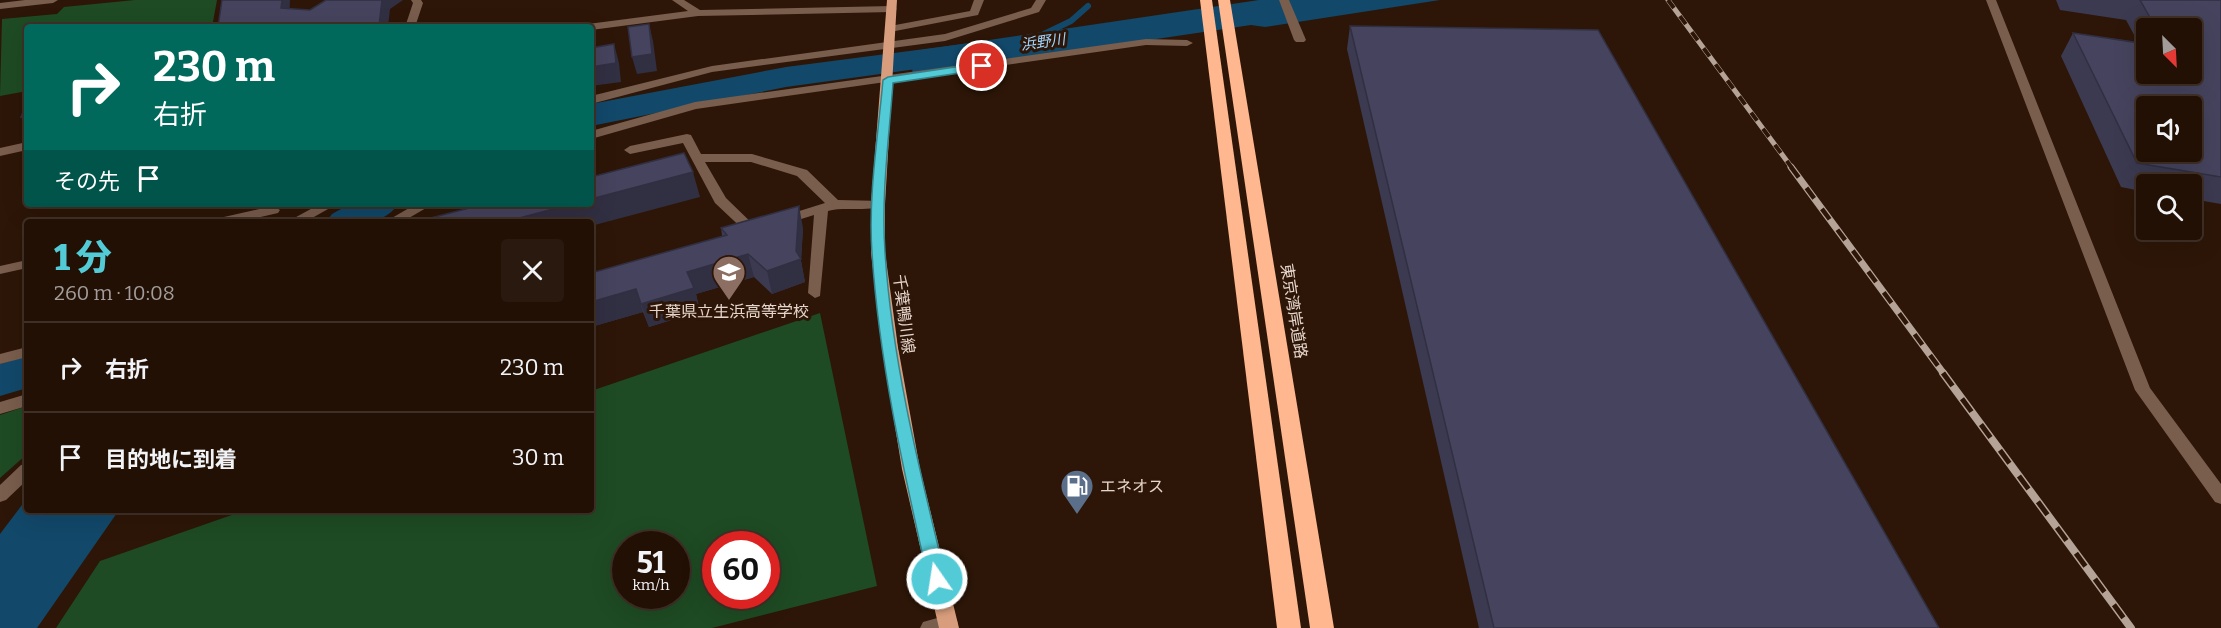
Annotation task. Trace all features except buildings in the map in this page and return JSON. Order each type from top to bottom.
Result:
[{"type":"highway","name":"東京湾岸道路","points":[[1224,0],[1220,33],[1289,628]]},
{"type":"highway","name":"東京湾岸道路","points":[[1207,2],[1220,33],[1322,628]]},
{"type":"main road","name":"千葉鴨川線","points":[[892,4],[878,204],[878,252],[890,347],[942,626]]},
{"type":"street","points":[[0,6],[53,0]]},
{"type":"street","points":[[411,24],[416,0]]},
{"type":"street","points":[[677,0],[698,13]]},
{"type":"street","points":[[890,29],[974,13],[979,0]]},
{"type":"street","points":[[594,99],[712,69],[917,44],[978,30],[1035,10],[1041,0]]},
{"type":"street","points":[[1284,0],[1300,40]]},
{"type":"street","points":[[1991,0],[2143,390],[2221,497]]},
{"type":"street","points":[[594,26],[698,13],[892,4]]},
{"type":"street","points":[[594,134],[695,106],[1146,42],[1187,43]]},
{"type":"street","points":[[630,150],[687,138],[692,157],[720,200],[753,231]]},
{"type":"street","points":[[0,152],[24,147]]},
{"type":"street","points":[[692,157],[752,158],[802,173],[827,206],[815,293]]},
{"type":"street","points":[[733,237],[827,206],[878,204]]},
{"type":"street","points":[[230,219],[270,207],[292,219]]},
{"type":"street","points":[[300,219],[324,207]]},
{"type":"street","points":[[398,219],[420,207]]},
{"type":"street","points":[[0,270],[24,265]]},
{"type":"street","points":[[0,359],[24,353]]},
{"type":"street","points":[[0,408],[24,401]]},
{"type":"street","points":[[0,495],[24,473]]},
{"type":"green space","points":[[135,0],[217,0],[213,24],[24,24],[24,92],[0,96],[2,19],[57,14],[64,7]]},
{"type":"green space","points":[[820,313],[877,586],[712,628],[56,628],[100,561],[237,513],[594,513],[594,390]]},
{"type":"green space","points":[[24,407],[24,457],[0,478],[0,415]]},
{"type":"water","points":[[1259,0],[1440,0],[1265,27],[1251,25],[912,75],[914,51]]},
{"type":"water","points":[[24,502],[24,513],[117,513],[37,628],[0,628],[0,534]]},
{"type":"waterway","points":[[1044,34],[1071,21],[1088,6]]},
{"type":"waterway","name":"浜野川","points":[[594,114],[786,77],[971,53]]},
{"type":"waterway","name":"浜野川","points":[[352,219],[374,207]]},
{"type":"waterway","name":"浜野川","points":[[0,380],[24,373]]},
{"type":"railway","points":[[1668,0],[1792,168]]},
{"type":"railway","points":[[1791,167],[1944,374]]},
{"type":"railway","points":[[1943,373],[2131,628]]},
{"type":"place","name":"千葉県立生浜高等学校","points":[[729,301]]},
{"type":"place","name":"エネオス","points":[[1077,515]]},
{"type":"route","points":[[937,579],[911,469],[890,347],[878,252],[878,204],[888,80],[982,66]]}]
